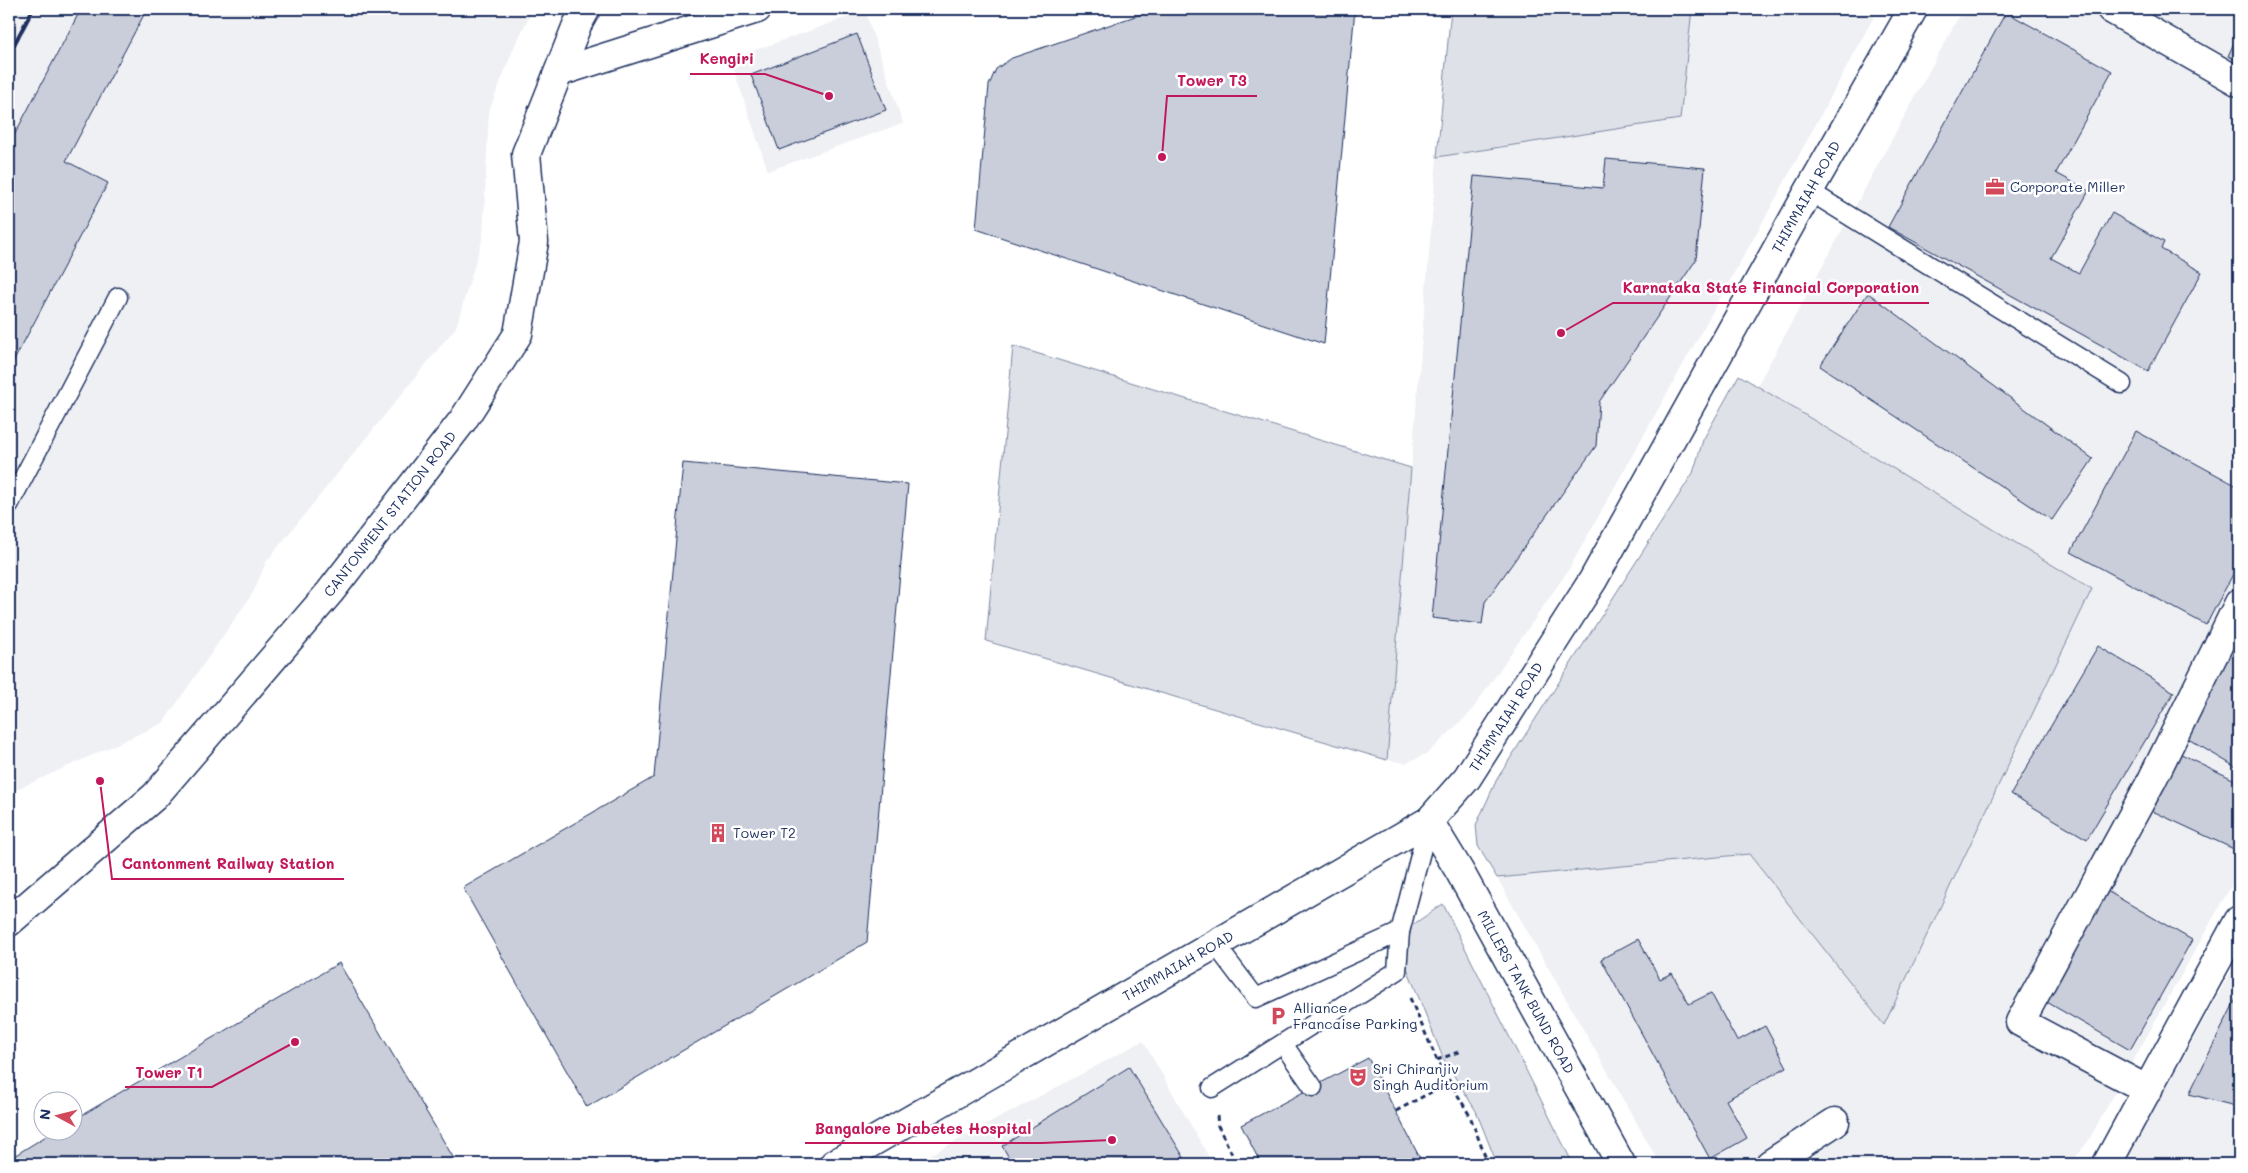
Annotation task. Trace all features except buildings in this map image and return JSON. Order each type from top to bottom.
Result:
[{"type":"street","name":"CANTONMENT STATION ROAD","points":[[9,922],[155,796],[330,592],[463,420],[518,334],[534,242],[526,154],[586,9]]},
{"type":"street","points":[[559,72],[757,9]]},
{"type":"street","name":"THIMMAIAH ROAD","points":[[834,1164],[1429,820],[1468,778],[1593,580],[1809,191],[1913,9]]},
{"type":"street","points":[[2111,9],[2239,82]]},
{"type":"street","points":[[2148,1090],[2020,1022],[2152,780],[2239,603]]},
{"type":"street","name":"MILLERS TANK BUND ROAD","points":[[1429,820],[1460,872],[1621,1164]]},
{"type":"street","points":[[2107,1164],[2239,920]]},
{"type":"street","points":[[1770,1164],[1835,1122]]},
{"type":"lane","points":[[1809,191],[2122,384]]},
{"type":"lane","points":[[9,504],[118,297]]},
{"type":"lane","points":[[1212,1088],[1397,970],[1400,932],[1429,820]]},
{"type":"lane","points":[[1214,944],[1256,998],[1400,932]]},
{"type":"lane","points":[[1283,1044],[1313,1087]]},
{"type":"path","points":[[1397,970],[1437,1060],[1470,1116],[1488,1164]]},
{"type":"path","points":[[1437,1060],[1460,1050]]},
{"type":"path","points":[[1396,1111],[1450,1082]]},
{"type":"path","points":[[1212,1088],[1218,1126],[1237,1164]]},
{"type":"shaded area","points":[[9,9],[533,9],[515,45],[489,111],[483,237],[456,327],[266,562],[254,591],[163,723],[9,793]]},
{"type":"shaded area","points":[[1451,9],[1878,9],[1776,198],[1569,569],[1470,713],[1428,753],[1406,763],[1387,760]]},
{"type":"shaded area","points":[[1451,9],[1692,9],[1680,119],[1437,157]]},
{"type":"shaded area","points":[[1963,9],[2239,9],[2239,872],[2087,1143],[2069,1164],[1660,1164],[1497,878],[1749,854],[1884,1025],[2045,560],[1757,386]]},
{"type":"shaded area","points":[[865,11],[903,123],[768,171],[730,59]]},
{"type":"shaded area","points":[[1013,346],[1411,468],[1387,760],[986,641]]},
{"type":"shaded area","points":[[1739,375],[2092,589],[1884,1025],[1749,854],[1497,878],[1478,846],[1476,825],[1497,779],[1693,473],[1703,440]]},
{"type":"shaded area","points":[[1443,904],[1573,1164],[1497,1164],[1476,1111],[1443,1058],[1407,968],[1408,928]]},
{"type":"shaded area","points":[[2239,957],[2239,1164],[2124,1164]]},
{"type":"shaded area","points":[[1143,1041],[1213,1164],[913,1164]]},
{"type":"railway","points":[[9,54],[33,9]]},
{"type":"place","name":"Kengiri","points":[[829,96]]},
{"type":"place","name":"Tower T3","points":[[1162,157]]},
{"type":"place","name":"Corporate Miller","points":[[1995,187]]},
{"type":"place","name":"Karnataka State Financial Corporation","points":[[1561,333]]},
{"type":"place","name":"Cantonment Railway Station","points":[[100,781]]},
{"type":"place","name":"Tower T2","points":[[718,833]]},
{"type":"place","name":"Alliance Francaise Parking","points":[[1278,1016]]},
{"type":"place","name":"Tower T1","points":[[295,1042]]},
{"type":"place","name":"Sri Chiranjiv Singh Auditorium","points":[[1358,1077]]},
{"type":"place","name":"Bangalore Diabetes Hospital","points":[[1112,1140]]}]
